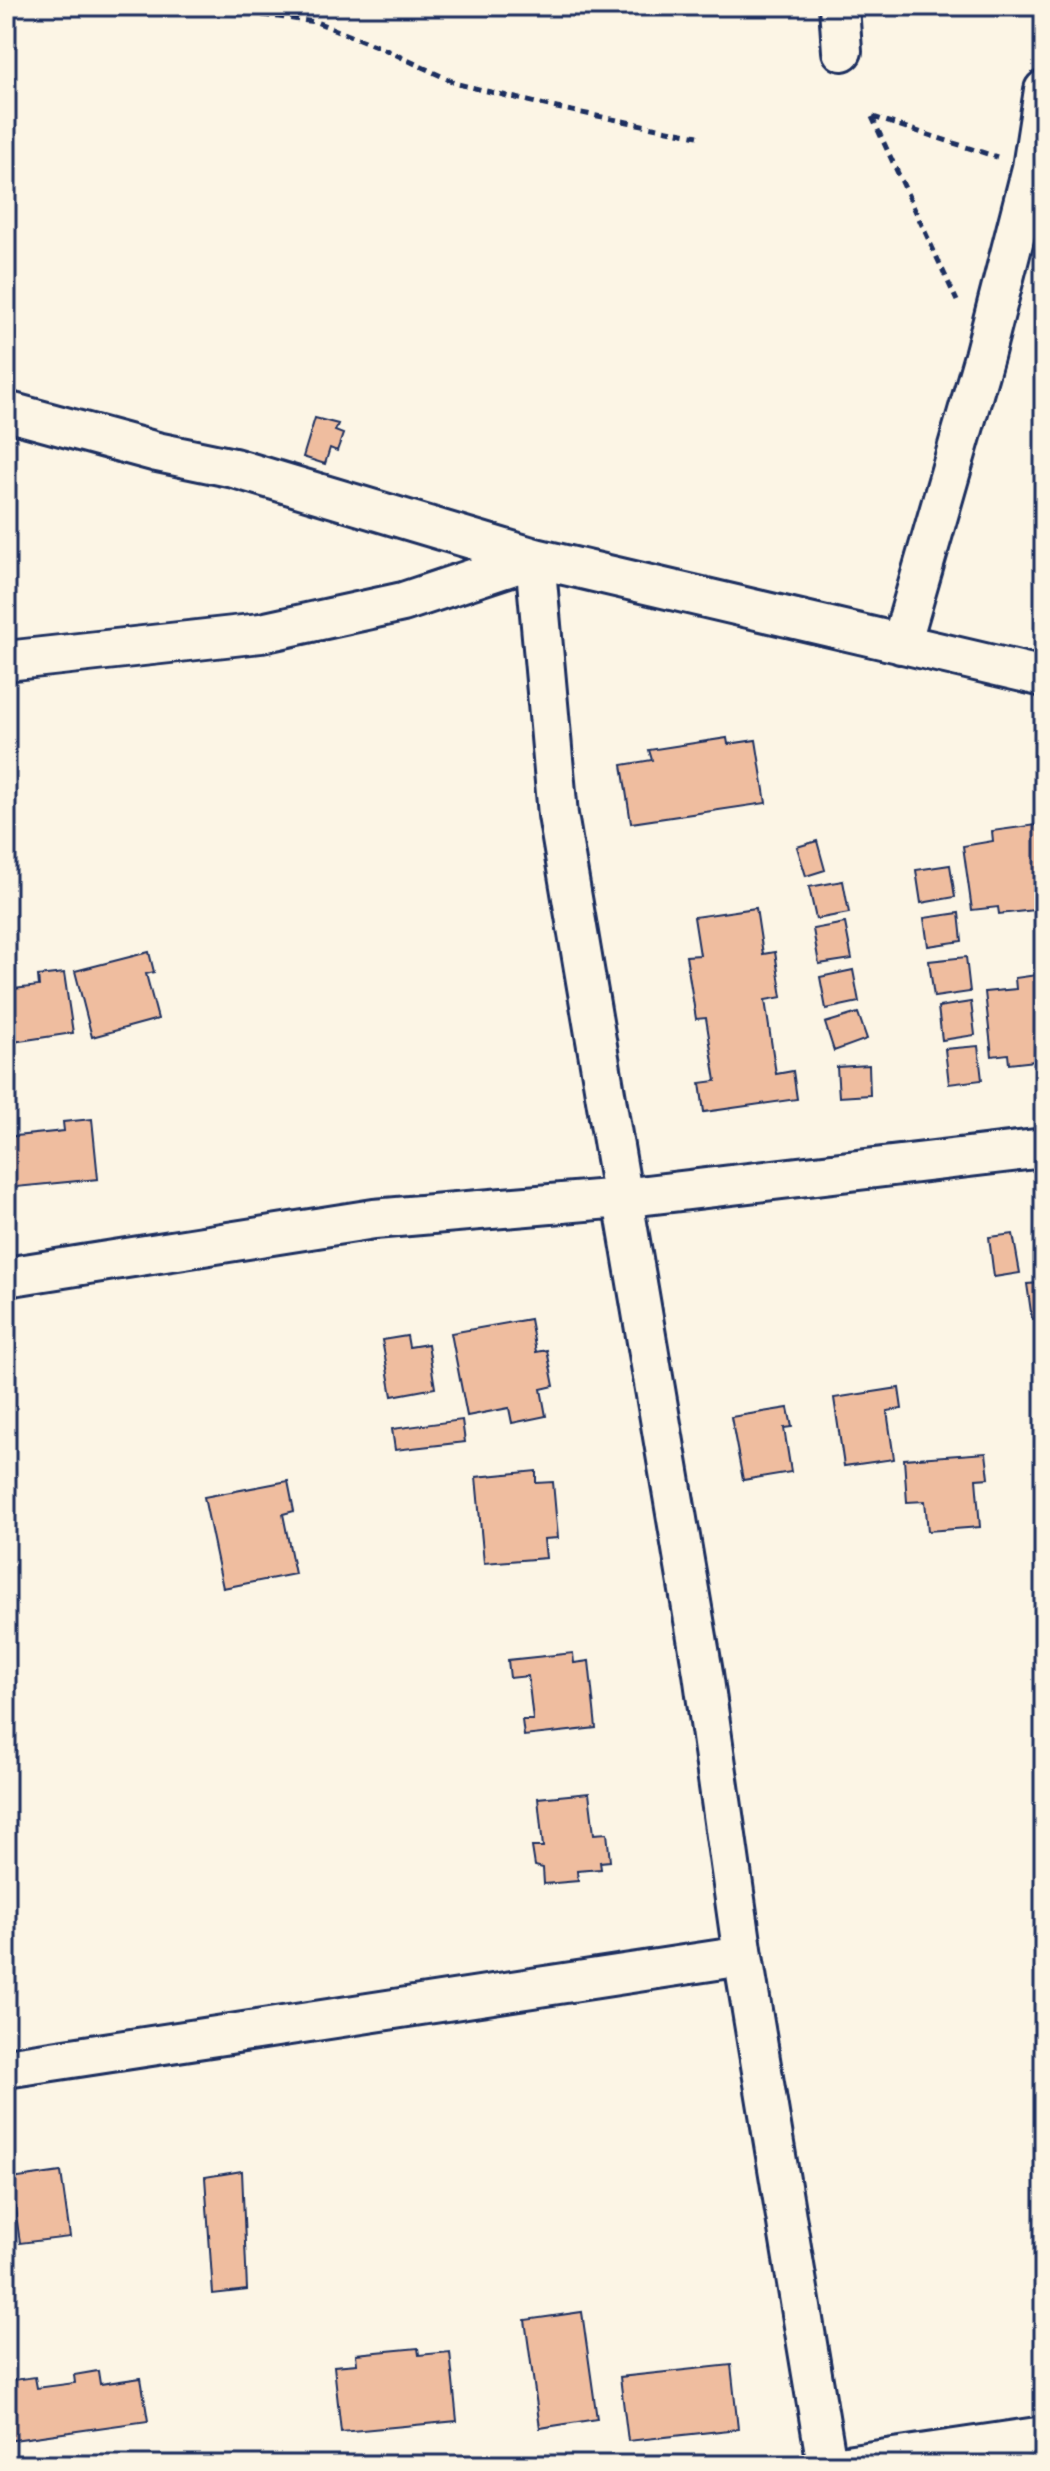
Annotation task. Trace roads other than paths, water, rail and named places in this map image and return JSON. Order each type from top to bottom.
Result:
[{"type":"street","points":[[839,6],[842,51]]},
{"type":"street","points":[[901,644],[984,356],[1032,168],[1044,90]]},
{"type":"street","points":[[6,411],[157,452],[234,468],[535,558],[1044,677]]},
{"type":"street","points":[[6,661],[261,633],[403,602],[535,558]]},
{"type":"street","points":[[535,558],[558,815],[703,1673],[743,1956],[827,2465]]},
{"type":"street","points":[[6,1277],[374,1219],[621,1198],[1044,1148]]},
{"type":"street","points":[[6,2068],[743,1956]]},
{"type":"street","points":[[846,2465],[1044,2436]]}]
